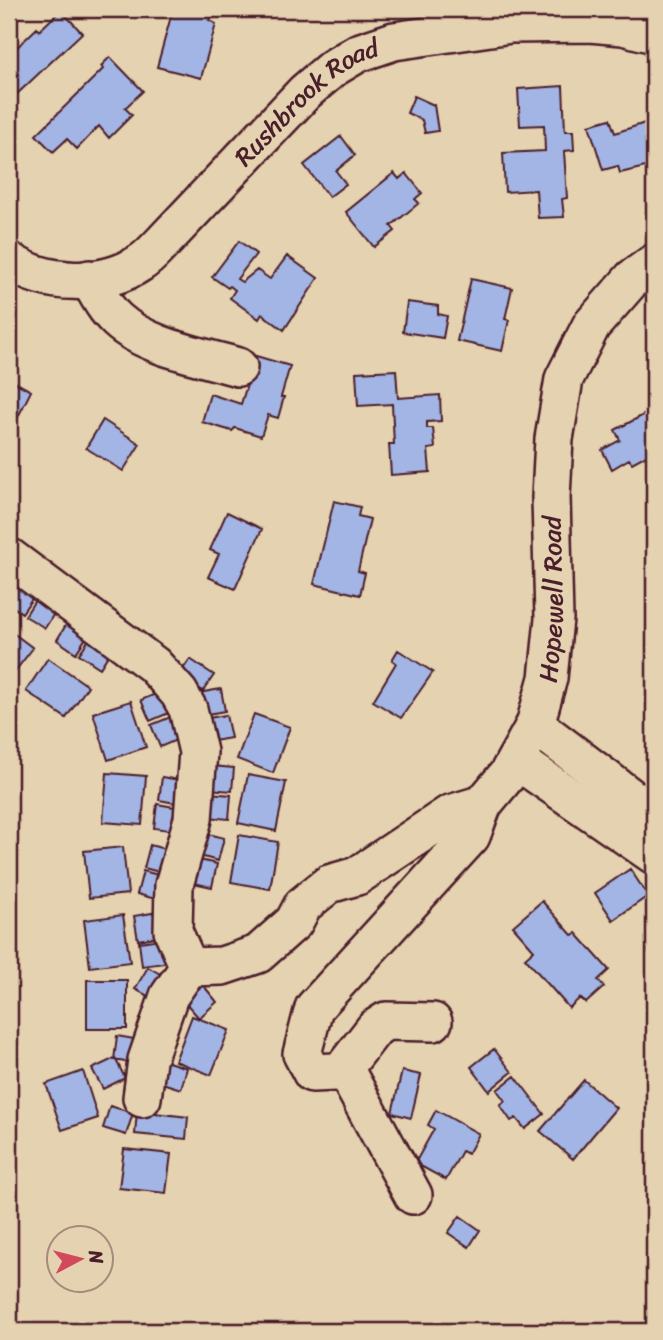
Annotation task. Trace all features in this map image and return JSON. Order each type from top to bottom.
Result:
[{"type":"street","name":"Rushbrook Road","points":[[9,261],[20,269],[46,277],[74,280],[108,278],[140,264],[305,92],[333,68],[358,53],[394,41],[511,24],[590,23],[623,26],[654,34]]},
{"type":"street","name":"Hopewell Road","points":[[483,804],[508,775],[535,725],[548,678],[554,619],[551,497],[554,439],[565,379],[591,326],[633,278],[654,263]]},
{"type":"street","points":[[89,279],[106,309],[135,334],[238,367]]},
{"type":"street","points":[[9,557],[154,665],[179,692],[188,709],[198,752],[193,819],[174,885],[173,931],[188,967]]},
{"type":"street","points":[[535,725],[654,815]]},
{"type":"street","points":[[516,760],[654,855]]},
{"type":"street","points":[[188,967],[222,966],[258,954],[293,922],[314,921],[340,903],[357,876],[450,814],[483,804]]},
{"type":"street","points":[[433,1022],[386,1021],[375,1028],[344,1068],[335,1072],[312,1073],[302,1054],[314,1008],[471,836],[483,804]]},
{"type":"street","points":[[142,1098],[147,1060],[169,996],[188,967]]},
{"type":"street","points":[[344,1068],[413,1195]]},
{"type":"building","points":[[173,9],[221,9],[209,20],[216,24],[201,78],[157,67]]},
{"type":"building","points":[[61,10],[82,33],[17,94],[9,85],[9,55]]},
{"type":"building","points":[[110,57],[143,91],[125,108],[132,115],[109,138],[99,126],[77,149],[67,139],[53,152],[36,135],[103,69],[101,66]]},
{"type":"building","points":[[563,86],[565,131],[573,131],[574,150],[564,151],[567,198],[562,199],[564,217],[538,218],[536,190],[505,192],[503,153],[545,151],[544,125],[520,126],[518,89]]},
{"type":"building","points":[[414,96],[434,105],[438,131],[425,133],[422,120],[407,113]]},
{"type":"building","points":[[610,119],[615,133],[654,120],[654,165],[620,173],[618,166],[603,170],[589,125]]},
{"type":"building","points":[[341,136],[355,155],[336,171],[346,184],[329,197],[304,165]]},
{"type":"building","points":[[394,173],[399,179],[406,173],[422,193],[415,199],[419,203],[391,226],[395,231],[374,247],[346,212]]},
{"type":"building","points":[[239,241],[256,254],[237,279],[242,282],[257,270],[270,279],[287,256],[318,278],[284,330],[262,314],[259,319],[230,298],[235,290],[212,277]]},
{"type":"building","points":[[471,279],[512,288],[502,351],[457,341]]},
{"type":"building","points":[[407,302],[438,306],[438,314],[447,316],[443,338],[403,332]]},
{"type":"building","points":[[256,356],[290,366],[278,418],[268,415],[261,436],[202,422],[210,394],[241,404]]},
{"type":"building","points":[[396,370],[398,398],[440,395],[441,421],[427,422],[427,428],[433,428],[435,448],[428,449],[430,472],[391,475],[389,444],[394,444],[392,404],[358,406],[356,372]]},
{"type":"building","points":[[9,379],[31,391],[17,419],[9,415]]},
{"type":"building","points":[[654,395],[654,451],[632,463],[629,459],[612,469],[602,450],[620,440],[615,430],[653,410],[647,399]]},
{"type":"building","points":[[103,420],[140,444],[123,471],[86,448]]},
{"type":"building","points":[[334,501],[360,507],[358,516],[370,519],[358,571],[365,573],[360,595],[314,584]]},
{"type":"building","points":[[227,512],[262,529],[235,589],[208,577],[219,554],[210,550]]},
{"type":"building","points":[[15,580],[35,594],[22,613],[9,604],[9,590]]},
{"type":"building","points":[[37,597],[57,609],[45,628],[25,616]]},
{"type":"building","points":[[69,620],[89,633],[76,653],[57,640]]},
{"type":"building","points":[[9,630],[33,648],[9,679]]},
{"type":"building","points":[[92,635],[112,649],[100,668],[79,654]]},
{"type":"building","points":[[398,650],[433,672],[401,718],[373,701],[396,663],[392,660]]},
{"type":"building","points":[[48,658],[88,686],[66,718],[26,691]]},
{"type":"building","points":[[190,659],[214,675],[203,691],[179,675]]},
{"type":"building","points":[[221,689],[225,711],[202,715],[198,693]]},
{"type":"building","points":[[163,691],[171,712],[150,721],[141,700]]},
{"type":"building","points":[[131,701],[146,747],[108,760],[93,713]]},
{"type":"building","points":[[254,714],[290,727],[273,773],[237,759]]},
{"type":"building","points":[[226,715],[231,738],[208,742],[203,719]]},
{"type":"building","points":[[173,716],[181,738],[160,747],[151,725]]},
{"type":"building","points":[[211,766],[234,768],[232,791],[209,789]]},
{"type":"building","points":[[107,773],[146,776],[142,825],[103,822]]},
{"type":"building","points":[[248,775],[286,782],[276,831],[238,823]]},
{"type":"building","points":[[162,777],[185,781],[181,804],[159,800]]},
{"type":"building","points":[[209,793],[231,795],[229,819],[207,817]]},
{"type":"building","points":[[157,804],[180,808],[176,831],[154,828]]},
{"type":"building","points":[[201,832],[224,838],[218,861],[196,855]]},
{"type":"building","points":[[239,835],[278,842],[270,889],[231,882]]},
{"type":"building","points":[[150,845],[172,851],[167,874],[144,868]]},
{"type":"building","points":[[123,847],[128,894],[89,898],[84,851]]},
{"type":"building","points":[[195,859],[217,864],[212,887],[189,882]]},
{"type":"building","points":[[630,869],[648,896],[613,920],[595,893]]},
{"type":"building","points":[[143,871],[166,877],[159,900],[137,894]]},
{"type":"building","points":[[542,901],[572,935],[576,933],[609,970],[598,980],[604,987],[586,1003],[580,998],[569,1008],[525,958],[534,950],[513,926]]},
{"type":"building","points":[[158,912],[161,936],[138,940],[134,916]]},
{"type":"building","points":[[123,915],[130,962],[90,967],[84,920]]},
{"type":"building","points":[[161,939],[165,963],[142,966],[139,942]]},
{"type":"building","points":[[654,947],[654,968],[648,950]]},
{"type":"building","points":[[148,967],[167,978],[155,1000],[135,989]]},
{"type":"building","points":[[87,980],[127,980],[127,1029],[87,1029]]},
{"type":"building","points":[[203,985],[217,1002],[199,1018],[184,1001]]},
{"type":"building","points":[[192,1016],[229,1030],[211,1075],[175,1061]]},
{"type":"building","points":[[117,1036],[140,1040],[136,1064],[114,1060]]},
{"type":"building","points":[[494,1049],[512,1072],[489,1091],[471,1067]]},
{"type":"building","points":[[115,1058],[125,1078],[103,1089],[92,1069]]},
{"type":"building","points":[[165,1061],[187,1068],[181,1089],[159,1082]]},
{"type":"building","points":[[83,1071],[98,1118],[62,1130],[46,1084]]},
{"type":"building","points":[[402,1071],[421,1075],[411,1118],[392,1113]]},
{"type":"building","points":[[515,1076],[544,1114],[525,1129],[516,1118],[511,1121],[500,1105],[505,1101],[497,1090]]},
{"type":"building","points":[[584,1080],[616,1108],[573,1159],[540,1131]]},
{"type":"building","points":[[110,1106],[133,1113],[126,1135],[103,1128]]},
{"type":"building","points":[[436,1110],[479,1134],[468,1154],[462,1151],[446,1180],[415,1163],[434,1129],[428,1125]]},
{"type":"building","points":[[137,1111],[188,1117],[186,1139],[135,1134]]},
{"type":"building","points":[[124,1149],[171,1154],[166,1193],[119,1188]]},
{"type":"building","points":[[460,1216],[480,1230],[469,1247],[448,1233]]}]
